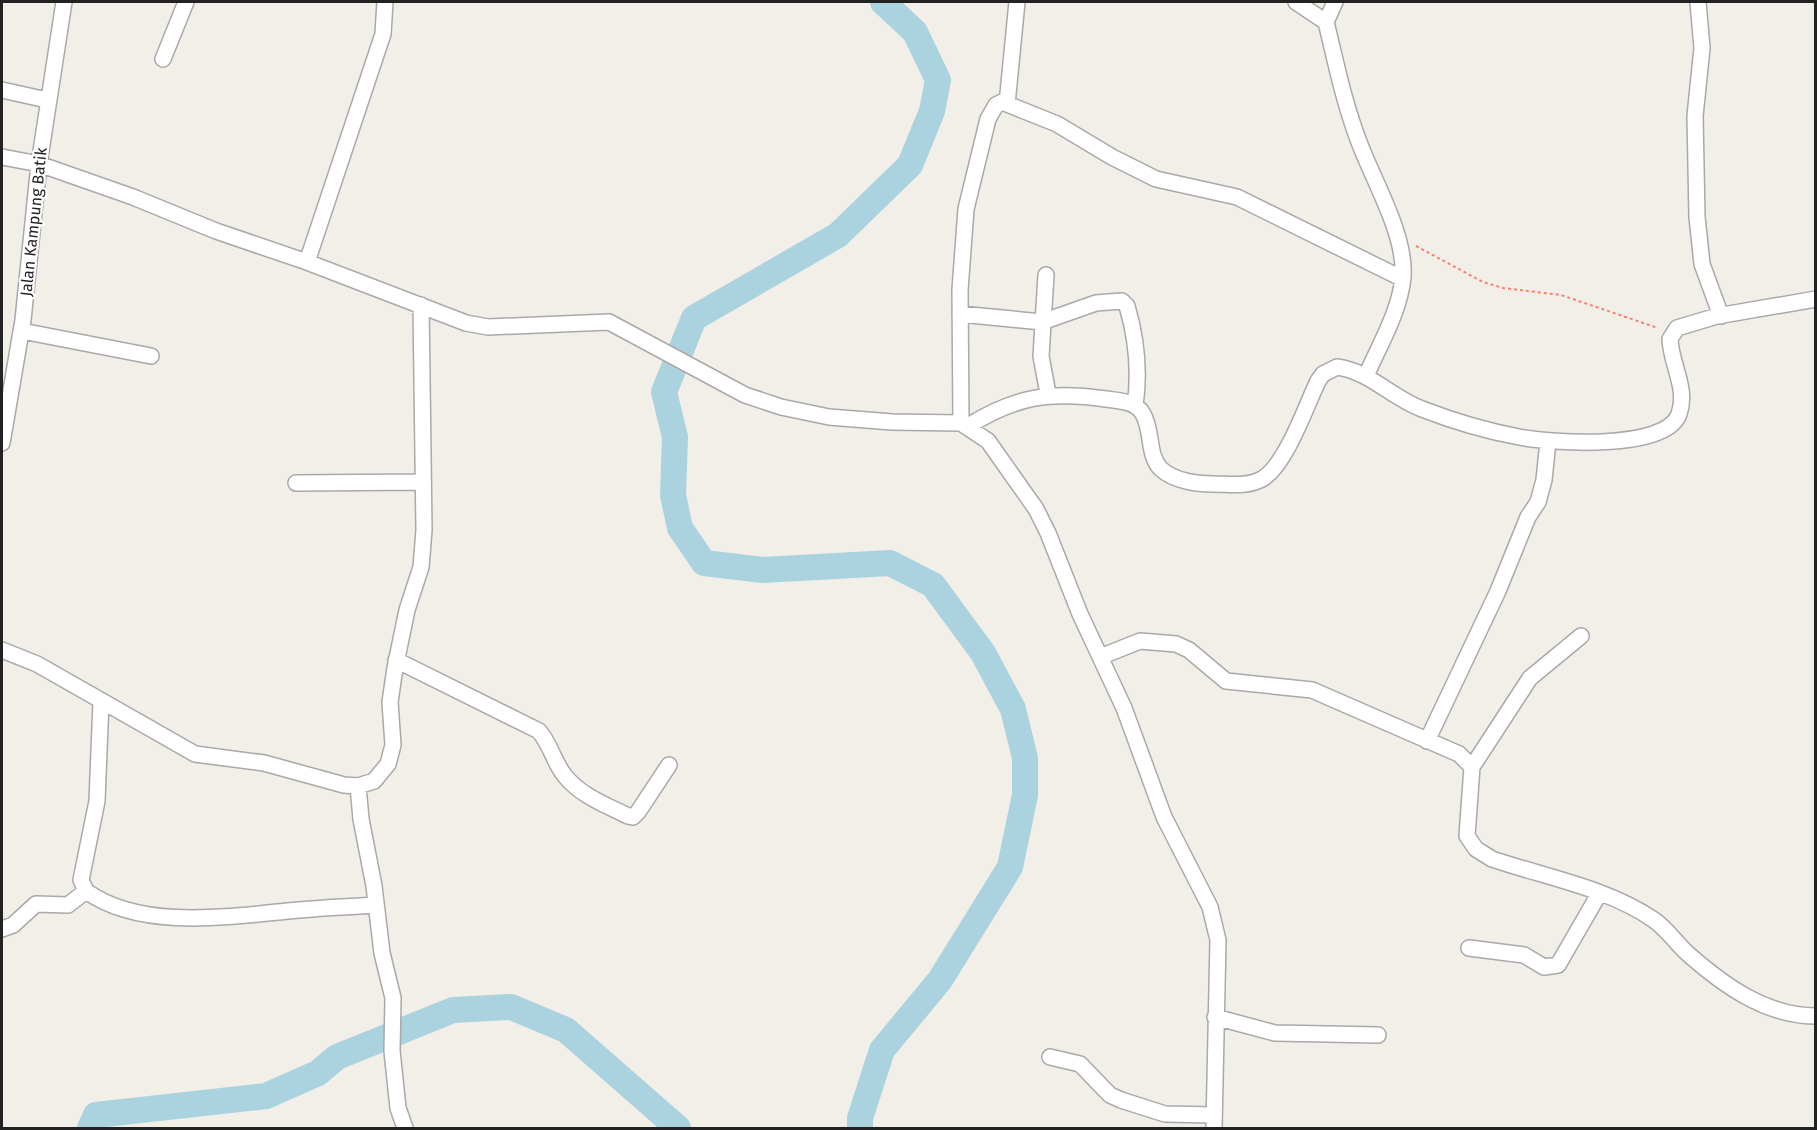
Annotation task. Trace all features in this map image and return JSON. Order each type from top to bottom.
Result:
[{"type":"street","name":"Jalan Kampung Batik","points":[[2,443],[5,404],[22,331],[47,100],[64,2]]},
{"type":"street","points":[[163,59],[186,2]]},
{"type":"street","points":[[307,262],[383,34],[386,2]]},
{"type":"street","points":[[1007,104],[1017,2]]},
{"type":"street","points":[[1296,2],[1326,22]]},
{"type":"street","points":[[1335,2],[1326,22],[1340,84],[1358,141],[1400,246],[1403,279],[1397,301],[1366,376]]},
{"type":"street","points":[[1698,2],[1702,48],[1695,116],[1697,217],[1702,264],[1721,316]]},
{"type":"street","points":[[2,90],[47,100]]},
{"type":"street","points":[[964,424],[960,315],[963,245],[969,191],[988,119],[996,105],[1007,104],[1057,124],[1112,157],[1156,179],[1237,197],[1403,279]]},
{"type":"street","points":[[2,157],[39,164],[466,322],[488,327],[609,322],[745,395],[781,407],[828,417],[964,424],[988,413],[1048,394],[1080,395],[1129,402],[1143,412],[1150,433],[1153,455],[1162,470],[1177,478],[1204,484],[1247,485],[1263,478],[1277,466],[1323,374],[1337,368],[1366,376],[1393,395],[1421,409],[1491,430],[1548,441],[1630,439],[1654,434],[1676,422],[1682,393],[1671,354],[1672,332],[1685,324],[1815,299]]},
{"type":"street","points":[[1046,275],[1041,356],[1048,394]]},
{"type":"street","points":[[960,315],[1042,322],[1096,303],[1122,301],[1127,306],[1137,347],[1139,372],[1135,406]]},
{"type":"street","points":[[2,650],[37,664],[195,754],[264,763],[329,783],[358,786],[374,781],[388,764],[393,745],[390,702],[396,660],[407,610],[421,567],[424,530],[421,305]]},
{"type":"street","points":[[22,331],[151,356]]},
{"type":"street","points":[[964,424],[988,441],[1036,508],[1124,708],[1164,817],[1210,907],[1218,940],[1214,1122],[1165,1114],[1120,1100],[1110,1095],[1080,1064],[1050,1057]]},
{"type":"street","points":[[1427,741],[1498,591],[1528,517],[1540,496],[1548,441]]},
{"type":"street","points":[[296,483],[423,482]]},
{"type":"street","points":[[1581,636],[1530,678],[1472,767],[1467,836],[1476,849],[1492,859],[1599,894],[1655,921],[1685,951],[1737,993],[1785,1011],[1815,1016]]},
{"type":"street","points":[[1100,657],[1140,641],[1176,644],[1197,656],[1226,681],[1312,690],[1459,754],[1472,767]]},
{"type":"street","points":[[396,660],[539,731],[547,740],[564,775],[583,793],[628,816],[633,817],[638,812],[669,765]]},
{"type":"street","points":[[101,701],[97,801],[81,880],[86,891],[136,912],[176,918],[244,917],[311,909],[376,905]]},
{"type":"street","points":[[358,786],[382,953],[393,998],[392,1051],[398,1108],[405,1128]]},
{"type":"street","points":[[2,929],[13,925],[36,904],[68,905],[86,891]]},
{"type":"street","points":[[1469,948],[1524,955],[1544,967],[1558,965],[1599,894]]},
{"type":"street","points":[[1215,1017],[1275,1033],[1378,1035]]},
{"type":"path","points":[[1396,234],[1428,254],[1483,282],[1503,288],[1561,295],[1672,332]]},
{"type":"waterway","points":[[860,1128],[860,1118],[882,1050],[940,980],[1010,867],[1025,795],[1025,758],[1013,709],[983,653],[933,585],[890,563],[763,570],[704,563],[680,528],[673,495],[675,437],[664,392],[694,318],[838,235],[910,165],[932,111],[938,80],[915,32],[883,2]]},
{"type":"waterway","points":[[90,1128],[96,1115],[266,1096],[318,1073],[337,1057],[453,1010],[511,1007],[566,1030],[678,1128]]}]
